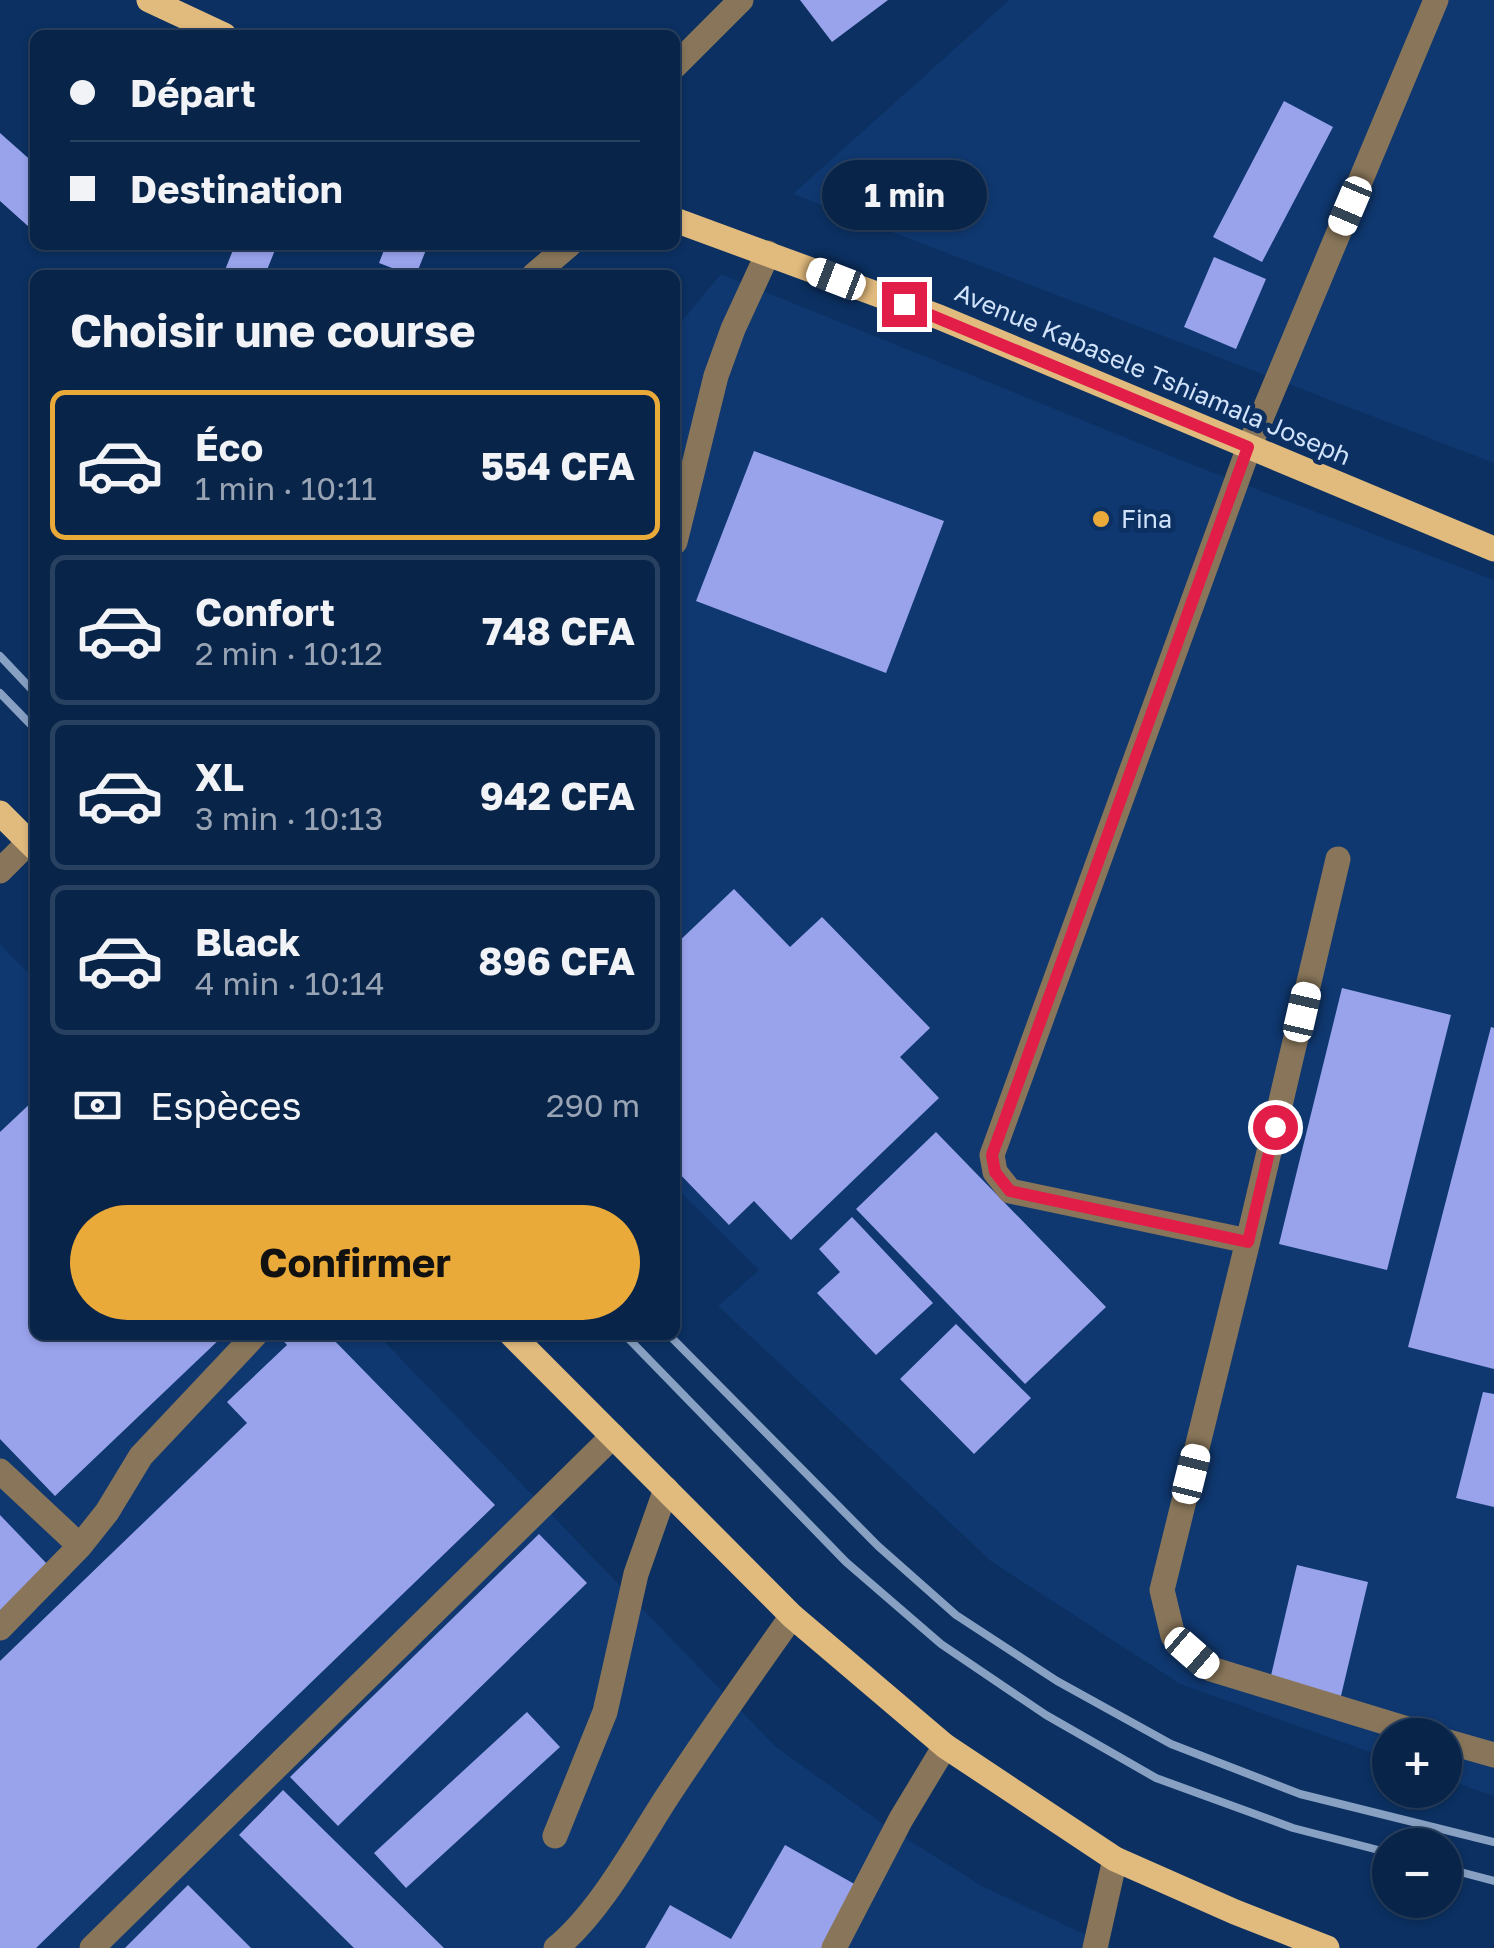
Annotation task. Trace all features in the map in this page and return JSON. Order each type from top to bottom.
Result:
[{"type":"main road","points":[[149,0],[213,30]]},
{"type":"main road","name":"Avenue Kabasele Tshiamala Joseph","points":[[680,222],[938,317],[1494,548]]},
{"type":"main road","points":[[0,813],[30,843]]},
{"type":"main road","points":[[517,1340],[792,1616],[945,1746],[1114,1859],[1327,1948]]},
{"type":"street","points":[[680,61],[741,0]]},
{"type":"street","points":[[1248,1242],[1010,1191],[995,1172],[992,1155],[1248,447],[1436,0]]},
{"type":"street","points":[[540,270],[562,250]]},
{"type":"street","points":[[680,522],[716,376],[768,253]]},
{"type":"street","points":[[0,871],[30,847]]},
{"type":"street","points":[[1338,859],[1162,1590],[1173,1636],[1211,1670],[1372,1718]]},
{"type":"street","points":[[0,1628],[80,1546],[107,1512],[141,1456],[250,1340]]},
{"type":"street","points":[[92,1948],[613,1436]]},
{"type":"street","points":[[0,1471],[80,1546]]},
{"type":"street","points":[[556,1836],[605,1712],[636,1574],[666,1489]]},
{"type":"street","points":[[556,1948],[606,1890],[792,1616]]},
{"type":"street","points":[[834,1948],[901,1819],[945,1746]]},
{"type":"street","points":[[1462,1746],[1494,1756]]},
{"type":"street","points":[[1095,1948],[1114,1859]]},
{"type":"shaded area","points":[[1009,0],[1494,0],[1494,463],[793,194]]},
{"type":"shaded area","points":[[721,274],[1196,466],[1494,580],[1494,1796],[1462,1785],[1462,1718],[1372,1718],[1372,1753],[1180,1684],[992,1562],[718,1306],[759,1270],[680,1192],[680,323]]},
{"type":"shaded area","points":[[0,944],[30,975],[30,1340],[383,1340],[775,1746],[882,1823],[982,1886],[1114,1948],[0,1948]]},
{"type":"building","points":[[800,0],[888,0],[832,42]]},
{"type":"building","points":[[1284,101],[1333,127],[1262,262],[1213,237]]},
{"type":"building","points":[[0,133],[30,160],[30,226],[0,201]]},
{"type":"building","points":[[233,250],[275,250],[267,270],[225,270]]},
{"type":"building","points":[[384,250],[426,250],[418,270],[397,270],[379,263]]},
{"type":"building","points":[[1214,257],[1266,279],[1236,349],[1184,327]]},
{"type":"building","points":[[754,451],[944,521],[886,673],[696,601]]},
{"type":"building","points":[[734,889],[790,947],[822,917],[930,1028],[900,1057],[939,1098],[791,1240],[754,1201],[729,1225],[680,1174],[680,940]]},
{"type":"building","points":[[1342,988],[1451,1015],[1387,1270],[1279,1244]]},
{"type":"building","points":[[1491,1027],[1494,1028],[1494,1369],[1408,1347]]},
{"type":"building","points":[[30,1104],[30,1340],[219,1340],[55,1496],[0,1439],[0,1132]]},
{"type":"building","points":[[936,1132],[1106,1307],[1025,1384],[856,1209]]},
{"type":"building","points":[[852,1217],[933,1303],[876,1355],[817,1293],[840,1272],[819,1249]]},
{"type":"building","points":[[956,1324],[1031,1398],[974,1454],[900,1379]]},
{"type":"building","points":[[282,1340],[334,1340],[495,1505],[36,1948],[0,1948],[0,1661],[247,1423],[227,1402],[287,1345]]},
{"type":"building","points":[[1483,1392],[1494,1394],[1494,1507],[1456,1498]]},
{"type":"building","points":[[0,1515],[49,1566],[0,1612]]},
{"type":"building","points":[[539,1534],[587,1583],[338,1826],[290,1777]]},
{"type":"building","points":[[1297,1565],[1368,1582],[1340,1700],[1269,1684]]},
{"type":"building","points":[[527,1712],[560,1747],[406,1888],[374,1853]]},
{"type":"building","points":[[283,1790],[444,1948],[354,1948],[239,1835]]},
{"type":"building","points":[[785,1845],[858,1886],[822,1948],[645,1948],[670,1905],[731,1939]]},
{"type":"building","points":[[188,1885],[251,1948],[125,1948]]},
{"type":"railway","points":[[0,656],[30,688]]},
{"type":"railway","points":[[0,693],[30,724]]},
{"type":"railway","points":[[630,1340],[846,1562],[941,1644],[1046,1715],[1156,1778],[1293,1828],[1372,1848]]},
{"type":"railway","points":[[674,1340],[878,1546],[956,1615],[1057,1681],[1171,1744],[1300,1794],[1494,1842]]},
{"type":"railway","points":[[1462,1873],[1494,1881]]},
{"type":"place","name":"Fina","points":[[1101,519]]},
{"type":"route","points":[[904,304],[1248,447],[992,1155],[995,1172],[1010,1191],[1248,1242],[1275,1127]]}]
